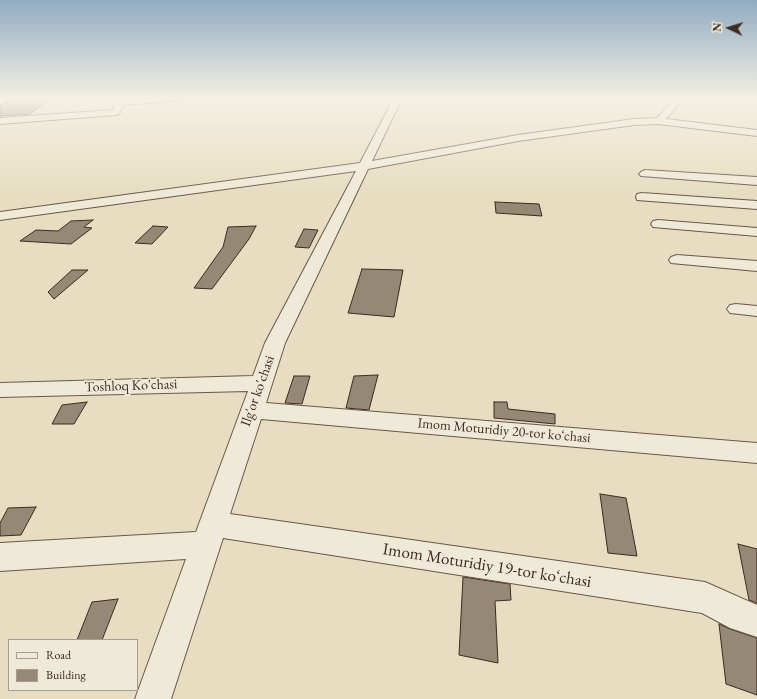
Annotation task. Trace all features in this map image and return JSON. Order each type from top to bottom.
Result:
[{"type":"street","name":"Ilg'or ko'chasi","points":[[153,699],[275,343],[382,131]]},
{"type":"street","points":[[0,216],[364,166],[518,138],[572,131]]},
{"type":"street","points":[[737,131],[757,133]]},
{"type":"street","points":[[645,174],[757,181]]},
{"type":"street","points":[[642,197],[757,205]]},
{"type":"street","points":[[658,224],[757,232]]},
{"type":"street","points":[[677,260],[757,266]]},
{"type":"street","points":[[736,308],[757,311]]},
{"type":"street","name":"Toshloq Ko'chasi","points":[[0,390],[261,383]]},
{"type":"street","name":"Imom Moturidiy 20-tor koʻchasi","points":[[252,410],[757,453]]},
{"type":"street","name":"Imom Moturidiy 19-tor koʻchasi","points":[[0,557],[209,535],[705,598],[742,616],[757,621]]},
{"type":"building","points":[[495,202],[539,204],[542,216],[496,213]]},
{"type":"building","points":[[93,220],[84,227],[92,228],[71,244],[20,241],[36,230],[58,231],[71,221]]},
{"type":"building","points":[[153,226],[168,227],[152,244],[135,243]]},
{"type":"building","points":[[256,226],[249,239],[212,289],[194,288],[223,247],[228,227]]},
{"type":"building","points":[[304,229],[318,230],[309,248],[295,247]]},
{"type":"building","points":[[362,269],[403,270],[394,317],[348,313]]},
{"type":"building","points":[[72,270],[88,270],[54,299],[48,292]]},
{"type":"building","points":[[378,375],[369,410],[346,408],[354,376]]},
{"type":"building","points":[[294,376],[310,376],[302,404],[285,403]]},
{"type":"building","points":[[87,402],[74,424],[52,424],[62,405]]},
{"type":"building","points":[[494,402],[507,402],[508,409],[555,414],[555,424],[494,418]]},
{"type":"building","points":[[600,494],[626,498],[637,556],[608,553]]},
{"type":"building","points":[[36,507],[21,535],[0,536],[0,523],[8,508]]},
{"type":"building","points":[[738,544],[757,549],[757,603],[749,600]]},
{"type":"building","points":[[463,577],[510,584],[511,600],[495,601],[498,663],[459,655]]},
{"type":"building","points":[[118,599],[102,639],[77,639],[92,602]]},
{"type":"building","points":[[719,624],[757,638],[757,695],[726,684]]}]
